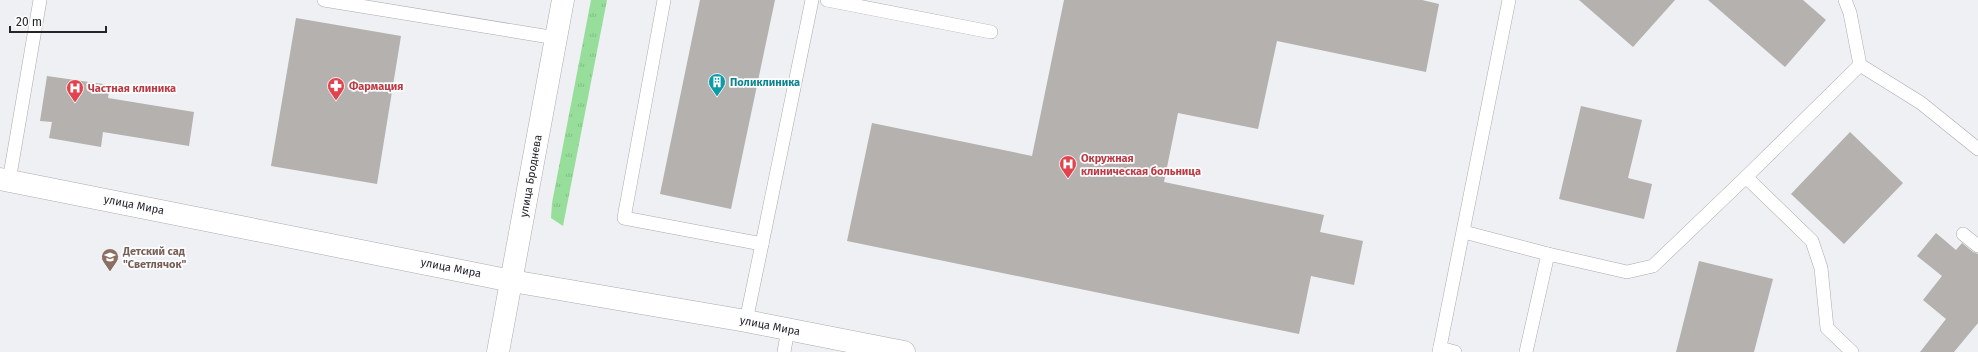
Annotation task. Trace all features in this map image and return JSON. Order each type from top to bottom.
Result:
[{"type":"street","name":"улица Броднева","points":[[498,352],[563,0]]},
{"type":"street","name":"улица Мира","points":[[4,180],[512,280],[746,321],[904,352]]},
{"type":"lane","points":[[4,180],[40,0]]},
{"type":"lane","points":[[324,0],[556,38]]},
{"type":"lane","points":[[664,0],[624,218],[762,244]]},
{"type":"lane","points":[[746,321],[812,0]]},
{"type":"lane","points":[[827,0],[990,32]]},
{"type":"lane","points":[[1455,352],[1439,350],[1464,232],[1509,0]]},
{"type":"lane","points":[[1845,0],[1850,13],[1860,65],[1921,103],[1978,149]]},
{"type":"lane","points":[[1464,232],[1548,254],[1627,272],[1653,266],[1746,178],[1860,65]]},
{"type":"lane","points":[[1746,178],[1812,241],[1821,268],[1826,328],[1852,352]]},
{"type":"lane","points":[[1963,234],[1978,246]]},
{"type":"lane","points":[[1526,352],[1548,254]]},
{"type":"lane","points":[[784,352],[788,329]]},
{"type":"green space","points":[[591,0],[607,0],[563,226],[551,218],[552,203]]},
{"type":"building","name":"Поликлиника","points":[[700,0],[775,0],[731,209],[660,194]]},
{"type":"building","points":[[1064,0],[1422,0],[1439,4],[1426,72],[1277,41],[1258,129],[1178,113],[1164,182],[1324,215],[1320,232],[1363,241],[1354,285],[1311,276],[1299,334],[847,241],[872,123],[1032,156]]},
{"type":"building","points":[[1579,0],[1675,0],[1633,47]]},
{"type":"building","points":[[1708,0],[1803,0],[1826,20],[1785,67]]},
{"type":"building","name":"Фармация","points":[[296,18],[401,36],[377,184],[271,166]]},
{"type":"building","points":[[47,76],[110,85],[108,98],[194,112],[189,146],[103,132],[101,147],[49,138],[52,122],[40,121]]},
{"type":"building","points":[[1581,106],[1642,120],[1628,178],[1652,184],[1644,219],[1559,199]]},
{"type":"building","points":[[1850,132],[1903,183],[1844,244],[1791,194]]},
{"type":"building","points":[[1936,233],[1956,250],[1962,243],[1978,254],[1978,323],[1954,352],[1920,352],[1946,319],[1923,300],[1942,276],[1917,256]]},
{"type":"building","points":[[1699,261],[1773,279],[1754,352],[1676,352]]},
{"type":"place","name":"Поликлиника","points":[[717,97]]},
{"type":"place","name":"Фармация","points":[[336,101]]},
{"type":"place","name":"Частная клиника","points":[[75,103]]},
{"type":"place","name":"Окружная клиническая больница","points":[[1068,179]]},
{"type":"place","name":"Детский сад \"Светлячок\"","points":[[110,272]]}]
